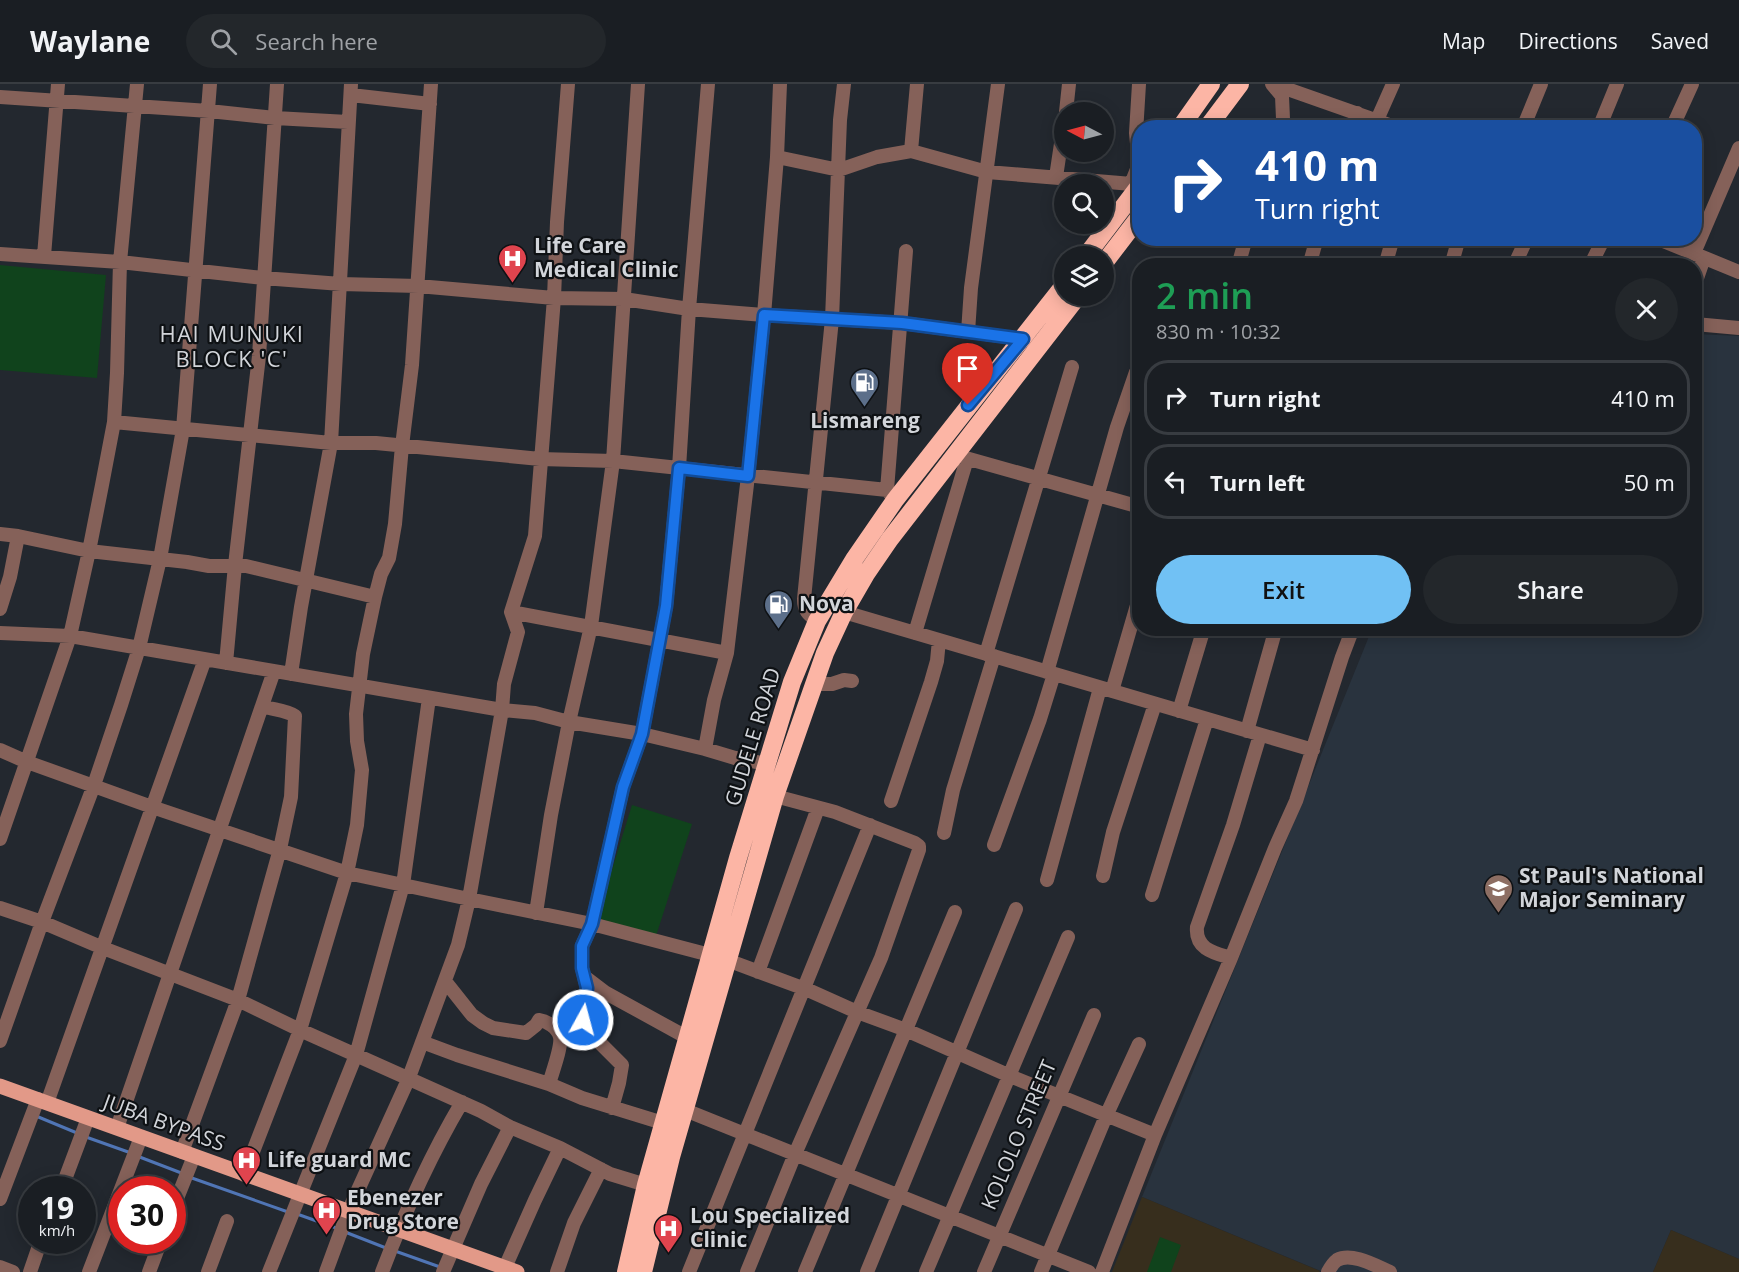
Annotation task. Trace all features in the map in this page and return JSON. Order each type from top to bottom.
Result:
[{"type":"highway","points":[[1186,120],[1211,84]]},
{"type":"highway","points":[[1213,120],[1240,84]]},
{"type":"highway","points":[[1093,246],[1132,192]]},
{"type":"highway","points":[[1114,250],[1132,226]]},
{"type":"highway","name":"GUDELE ROAD","points":[[626,1272],[646,1185],[688,1038],[775,796],[777,754],[813,684],[844,612],[866,574],[890,539],[961,457],[1054,303]]},
{"type":"highway","name":"GUDELE ROAD","points":[[643,1272],[671,1157],[686,1110],[718,957],[777,754],[792,682],[817,621],[891,495],[968,405],[1068,306]]},
{"type":"main road","name":"JUBA BYPASS","points":[[0,1086],[508,1271]]},
{"type":"street","points":[[44,256],[58,84]]},
{"type":"street","points":[[0,838],[70,636],[114,422],[120,262],[137,84]]},
{"type":"street","points":[[0,1041],[94,785],[139,648],[160,559],[183,429],[210,84]]},
{"type":"street","points":[[226,663],[259,356],[277,84]]},
{"type":"street","points":[[244,1174],[300,1030],[347,873],[357,825],[362,786],[356,726],[359,685],[375,597],[381,574],[389,558],[395,525],[412,365],[432,84]]},
{"type":"street","points":[[326,1272],[348,1212],[408,1080],[458,945],[469,899],[502,710],[504,684],[518,632],[512,612],[535,536],[568,84]]},
{"type":"street","points":[[536,913],[551,815],[591,626],[613,461],[638,84]]},
{"type":"street","points":[[612,1108],[622,1065],[587,1032],[583,1020],[587,988],[582,968],[582,946],[592,924],[623,787],[642,734],[667,596],[708,84]]},
{"type":"street","points":[[705,749],[714,700],[727,652],[748,476],[777,157],[780,84]]},
{"type":"street","points":[[817,621],[806,613],[804,606],[832,319],[840,120],[844,84]]},
{"type":"street","points":[[911,151],[917,84]]},
{"type":"street","points":[[968,332],[998,84]]},
{"type":"street","points":[[1067,102],[1069,84]]},
{"type":"street","points":[[1137,120],[1138,84]]},
{"type":"street","points":[[1272,84],[1282,96],[1282,120]]},
{"type":"street","points":[[1280,84],[1290,90],[1377,120],[1393,84]]},
{"type":"street","points":[[1526,120],[1541,84]]},
{"type":"street","points":[[1602,120],[1617,84]]},
{"type":"street","points":[[1676,120],[1692,84]]},
{"type":"street","points":[[291,674],[331,443],[351,89],[430,104]]},
{"type":"street","points":[[0,97],[348,122]]},
{"type":"street","points":[[1355,120],[1358,113]]},
{"type":"street","points":[[1699,258],[1739,148]]},
{"type":"street","points":[[777,157],[839,170],[877,157],[911,151],[987,172],[1054,177]]},
{"type":"street","points":[[1114,184],[1132,186]]},
{"type":"street","points":[[1676,246],[1739,272]]},
{"type":"street","points":[[114,422],[331,443],[376,443],[540,459],[613,461],[815,482],[891,495],[906,251]]},
{"type":"street","points":[[0,254],[120,262],[341,284],[418,286],[554,298],[624,299],[689,309],[902,323],[1032,341]]},
{"type":"street","points":[[1702,325],[1739,328]]},
{"type":"street","points":[[944,832],[953,790],[1038,479],[1072,367]]},
{"type":"street","points":[[994,845],[1040,718],[1098,495],[1132,384]]},
{"type":"street","points":[[915,633],[961,457],[1132,505]]},
{"type":"street","points":[[0,534],[89,552],[209,566],[246,566],[375,597]]},
{"type":"street","points":[[0,609],[10,577],[18,536]]},
{"type":"street","points":[[512,612],[727,652]]},
{"type":"street","points":[[844,612],[1312,750]]},
{"type":"street","points":[[1047,880],[1106,690],[1132,617]]},
{"type":"street","points":[[0,633],[70,636],[429,698],[535,713],[569,722],[642,734],[735,758],[777,754]]},
{"type":"street","points":[[1179,711],[1202,636]]},
{"type":"street","points":[[1231,958],[1215,954],[1201,945],[1196,935],[1197,927],[1233,825],[1274,636]]},
{"type":"street","points":[[1102,1272],[1155,1135],[1296,801],[1350,636]]},
{"type":"street","points":[[891,801],[931,682],[937,661],[939,640]]},
{"type":"street","points":[[0,1199],[103,948],[205,659]]},
{"type":"street","points":[[117,1128],[274,671]]},
{"type":"street","points":[[813,684],[852,681]]},
{"type":"street","points":[[269,1272],[356,1055],[403,885],[429,698]]},
{"type":"street","points":[[1103,876],[1113,832],[1155,704]]},
{"type":"street","points":[[182,1176],[238,1000],[280,849],[291,797],[295,717],[290,712],[262,706]]},
{"type":"street","points":[[1152,895],[1207,719]]},
{"type":"street","points":[[0,750],[152,807],[347,873],[592,924],[718,957],[906,1030],[1010,1076],[1155,1135]]},
{"type":"street","points":[[747,1272],[795,1154],[881,958],[920,850],[915,843],[870,825],[775,796]]},
{"type":"street","points":[[758,972],[818,808]]},
{"type":"street","points":[[689,1272],[870,825]]},
{"type":"street","points":[[0,908],[42,922],[238,1000],[408,1080],[462,1102],[601,1169],[646,1185]]},
{"type":"street","points":[[867,1272],[1016,909]]},
{"type":"street","points":[[805,1272],[955,912]]},
{"type":"street","points":[[926,1272],[1068,937]]},
{"type":"street","points":[[585,977],[606,993],[688,1038]]},
{"type":"street","points":[[445,981],[472,1015],[493,1028],[526,1032],[539,1020],[547,1021],[560,1037],[560,1045],[549,1084]]},
{"type":"street","name":"KOLOLO STREET","points":[[984,1272],[1094,1015]]},
{"type":"street","points":[[422,1042],[549,1084],[582,1098],[663,1123]]},
{"type":"street","points":[[1041,1272],[1138,1044]]},
{"type":"street","points":[[382,1272],[398,1230],[429,1163],[462,1102]]},
{"type":"street","points":[[686,1110],[1089,1272]]},
{"type":"street","points":[[66,1176],[88,1118]]},
{"type":"street","points":[[443,1272],[481,1184],[510,1127]]},
{"type":"street","points":[[89,1272],[141,1137]]},
{"type":"street","points":[[508,1271],[535,1200],[560,1148]]},
{"type":"street","points":[[557,1272],[574,1223],[601,1169]]},
{"type":"street","points":[[208,1272],[227,1221]]},
{"type":"street","points":[[30,1272],[36,1254]]},
{"type":"street","points":[[149,1272],[156,1254]]},
{"type":"street","points":[[1328,1272],[1337,1260],[1346,1258],[1357,1259],[1390,1272]]},
{"type":"street","points":[[0,1267],[13,1272]]},
{"type":"shaded area","name":"St Paul's National Major Seminary","points":[[1702,334],[1739,336],[1739,1259],[1671,1230],[1653,1272],[1323,1272],[1142,1197],[1369,636],[1702,636]]},
{"type":"shaded area","points":[[1142,1197],[1320,1271],[1112,1272]]},
{"type":"shaded area","points":[[1671,1230],[1739,1259],[1739,1272],[1653,1272]]},
{"type":"green space","points":[[0,265],[106,275],[97,378],[0,370]]},
{"type":"green space","points":[[632,805],[692,824],[656,936],[597,918]]},
{"type":"green space","points":[[1160,1237],[1181,1245],[1171,1272],[1147,1272]]},
{"type":"waterway","points":[[36,1116],[77,1133]]},
{"type":"waterway","points":[[86,1137],[131,1153]]},
{"type":"waterway","points":[[137,1156],[184,1174]]},
{"type":"waterway","points":[[189,1177],[288,1212]]},
{"type":"waterway","points":[[297,1214],[339,1229]]},
{"type":"waterway","points":[[345,1232],[386,1248]]},
{"type":"waterway","points":[[395,1251],[440,1267]]},
{"type":"place","name":"Life Care Medical Clinic","points":[[513,284]]},
{"type":"place","name":"Lismareng","points":[[865,408]]},
{"type":"place","name":"Nova","points":[[778,630]]},
{"type":"place","name":"St Paul's National Major Seminary","points":[[1498,914]]},
{"type":"place","name":"Life guard MC","points":[[246,1186]]},
{"type":"place","name":"Ebenezer Drug Store","points":[[326,1236]]},
{"type":"place","name":"Lou Specialized Clinic","points":[[669,1254]]},
{"type":"district","name":"HAI MUNUKI BLOCK 'C'","points":[[232,346]]},
{"type":"route","points":[[583,1020],[587,988],[582,968],[582,946],[592,924],[623,787],[642,734],[666,606],[679,468],[748,476],[764,315],[902,323],[1023,339],[968,405]]}]
